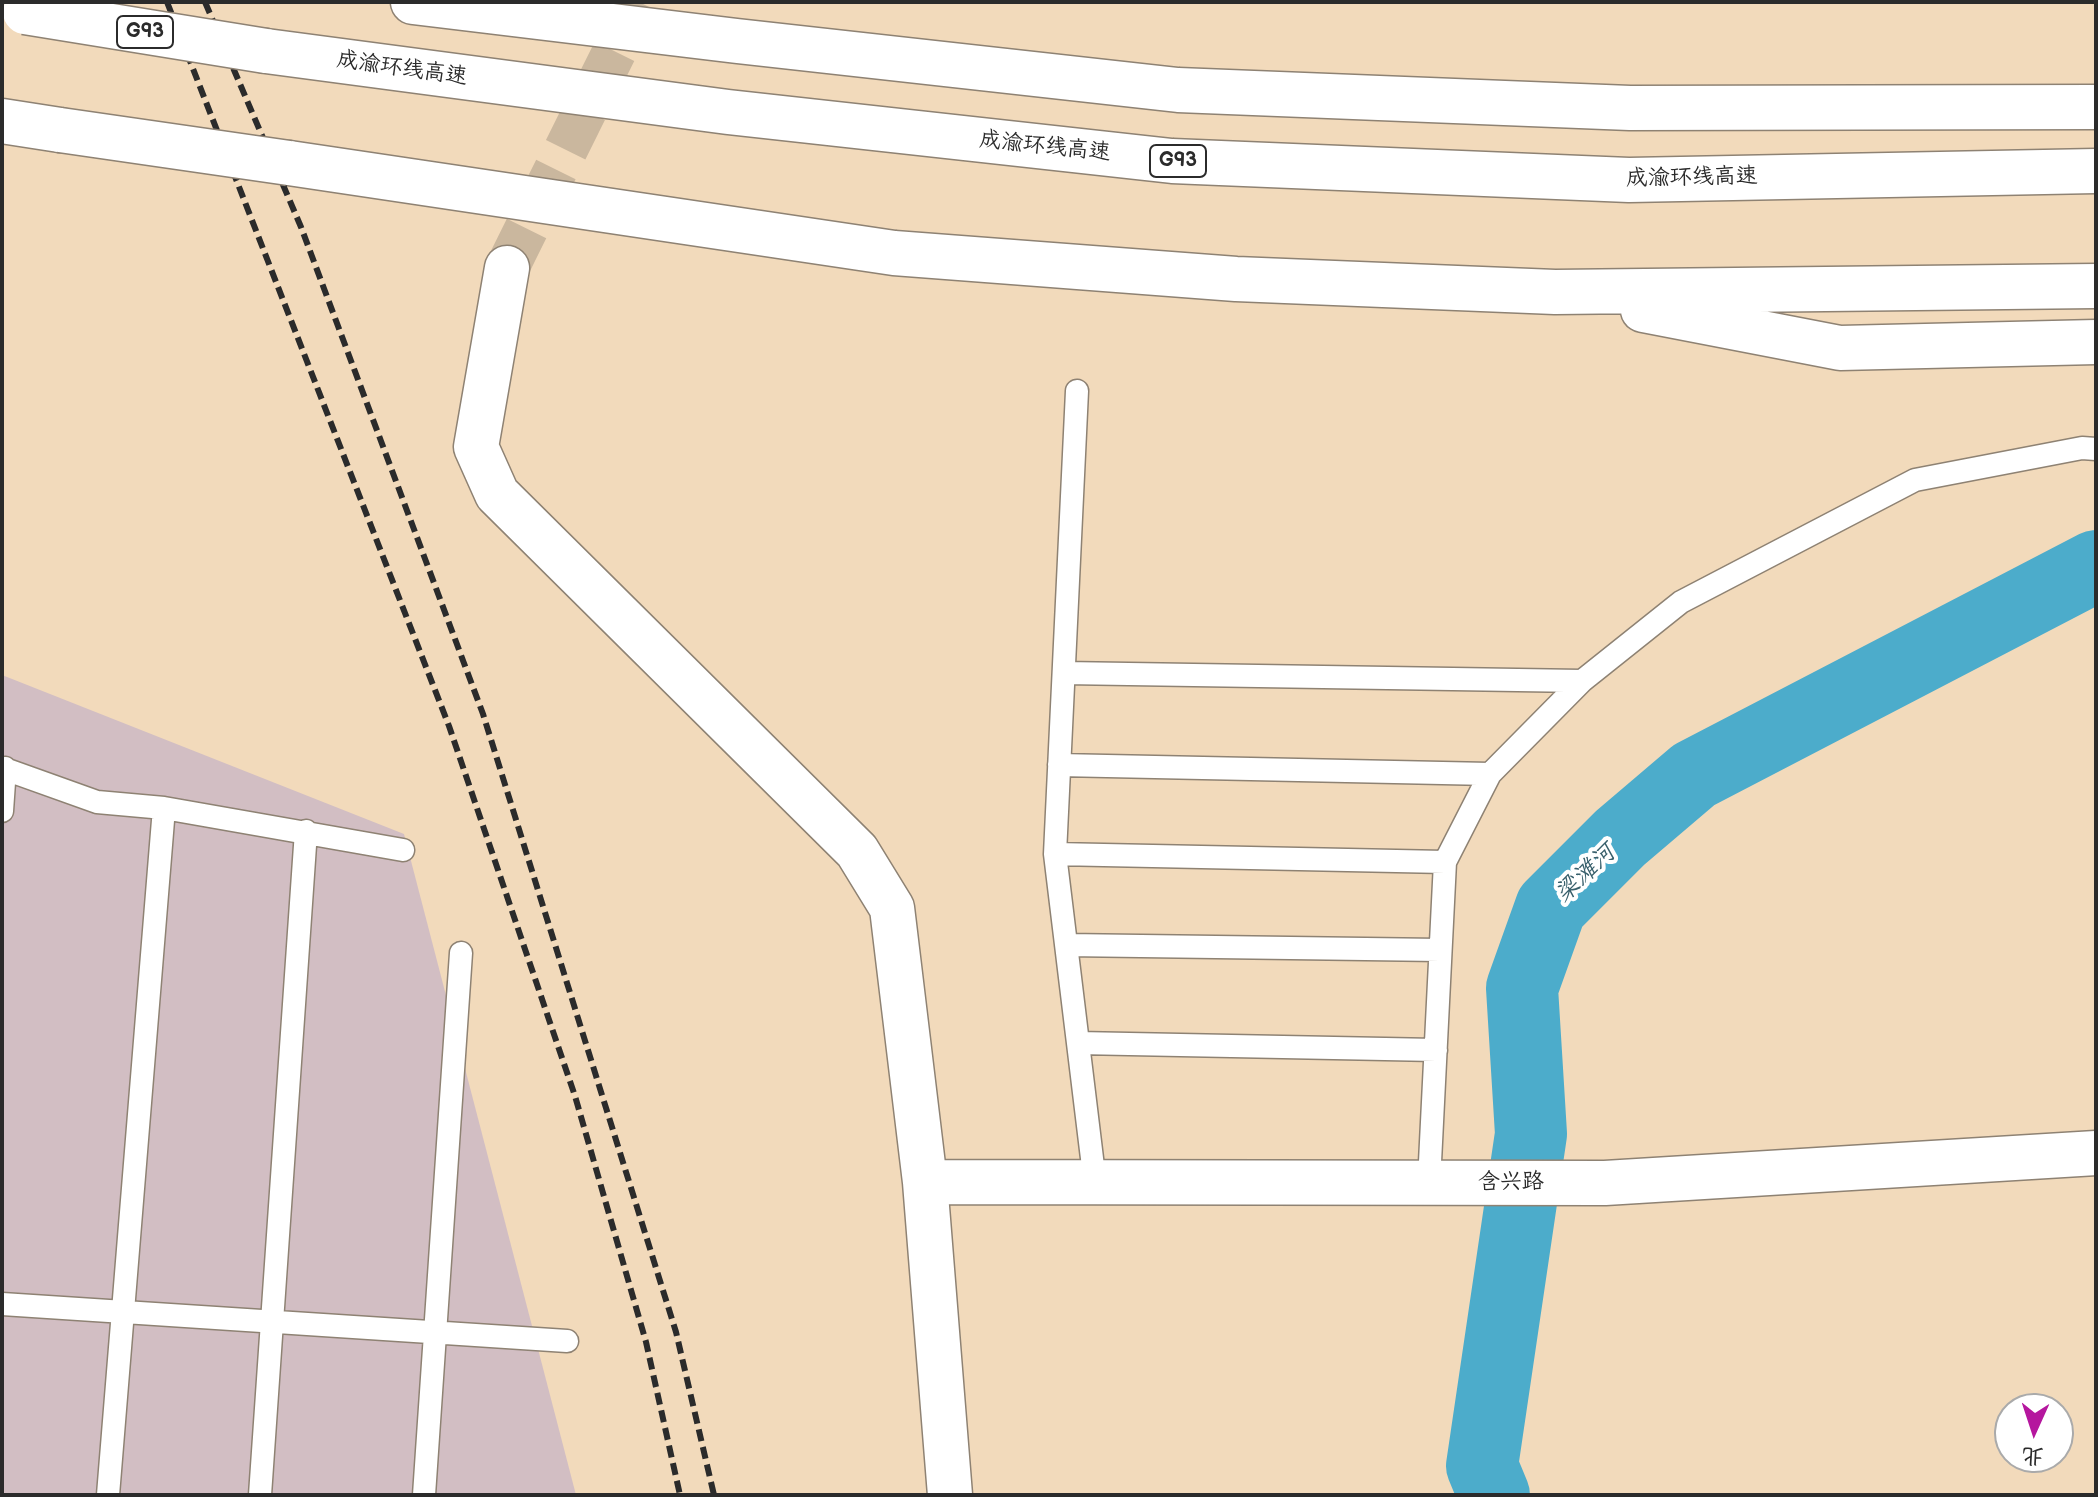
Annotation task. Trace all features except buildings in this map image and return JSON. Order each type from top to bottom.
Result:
[{"type":"main road","points":[[413,2],[1178,90],[1630,108],[2096,107]]},
{"type":"main road","name":"成渝环线高速","points":[[14,11],[266,51],[728,112],[1172,161],[1629,180],[2096,171]]},
{"type":"main road","points":[[2,121],[894,253],[1236,279],[1555,292],[2096,286]]},
{"type":"main road","points":[[507,268],[476,447],[497,494],[857,851],[892,908],[925,1182],[950,1495]]},
{"type":"main road","points":[[1555,292],[1840,348],[2096,342]]},
{"type":"main road","name":"含兴路","points":[[925,1182],[1605,1183],[2095,1150]]},
{"type":"lane","points":[[1077,391],[1055,854],[1095,1183]]},
{"type":"lane","points":[[1445,1182],[1436,1050],[1445,862],[1490,774],[1582,681],[1681,602],[1915,480],[2082,448],[2096,449]]},
{"type":"lane","points":[[1064,673],[1582,681]]},
{"type":"lane","points":[[1059,765],[1490,774]]},
{"type":"lane","points":[[2,811],[3,768],[97,802],[164,808],[403,850]]},
{"type":"lane","points":[[108,1495],[164,808]]},
{"type":"lane","points":[[260,1495],[306,831]]},
{"type":"lane","points":[[1055,854],[1445,862]]},
{"type":"lane","points":[[1066,945],[1440,950]]},
{"type":"lane","points":[[424,1495],[461,953]]},
{"type":"lane","points":[[1078,1043],[1436,1050]]},
{"type":"lane","points":[[2,1304],[567,1341]]},
{"type":"shaded area","points":[[2,675],[404,834],[576,1495],[2,1495]]},
{"type":"waterway","name":"梁滩河","points":[[1494,1495],[1482,1466],[1531,1134],[1522,988],[1551,907],[1620,838],[1694,775],[2096,566]]},
{"type":"tunnel","points":[[507,268],[639,2]]},
{"type":"railway","points":[[167,2],[449,726],[575,1096],[646,1342],[680,1495]]},
{"type":"railway","points":[[205,2],[301,227],[483,714],[676,1332],[714,1495]]}]
